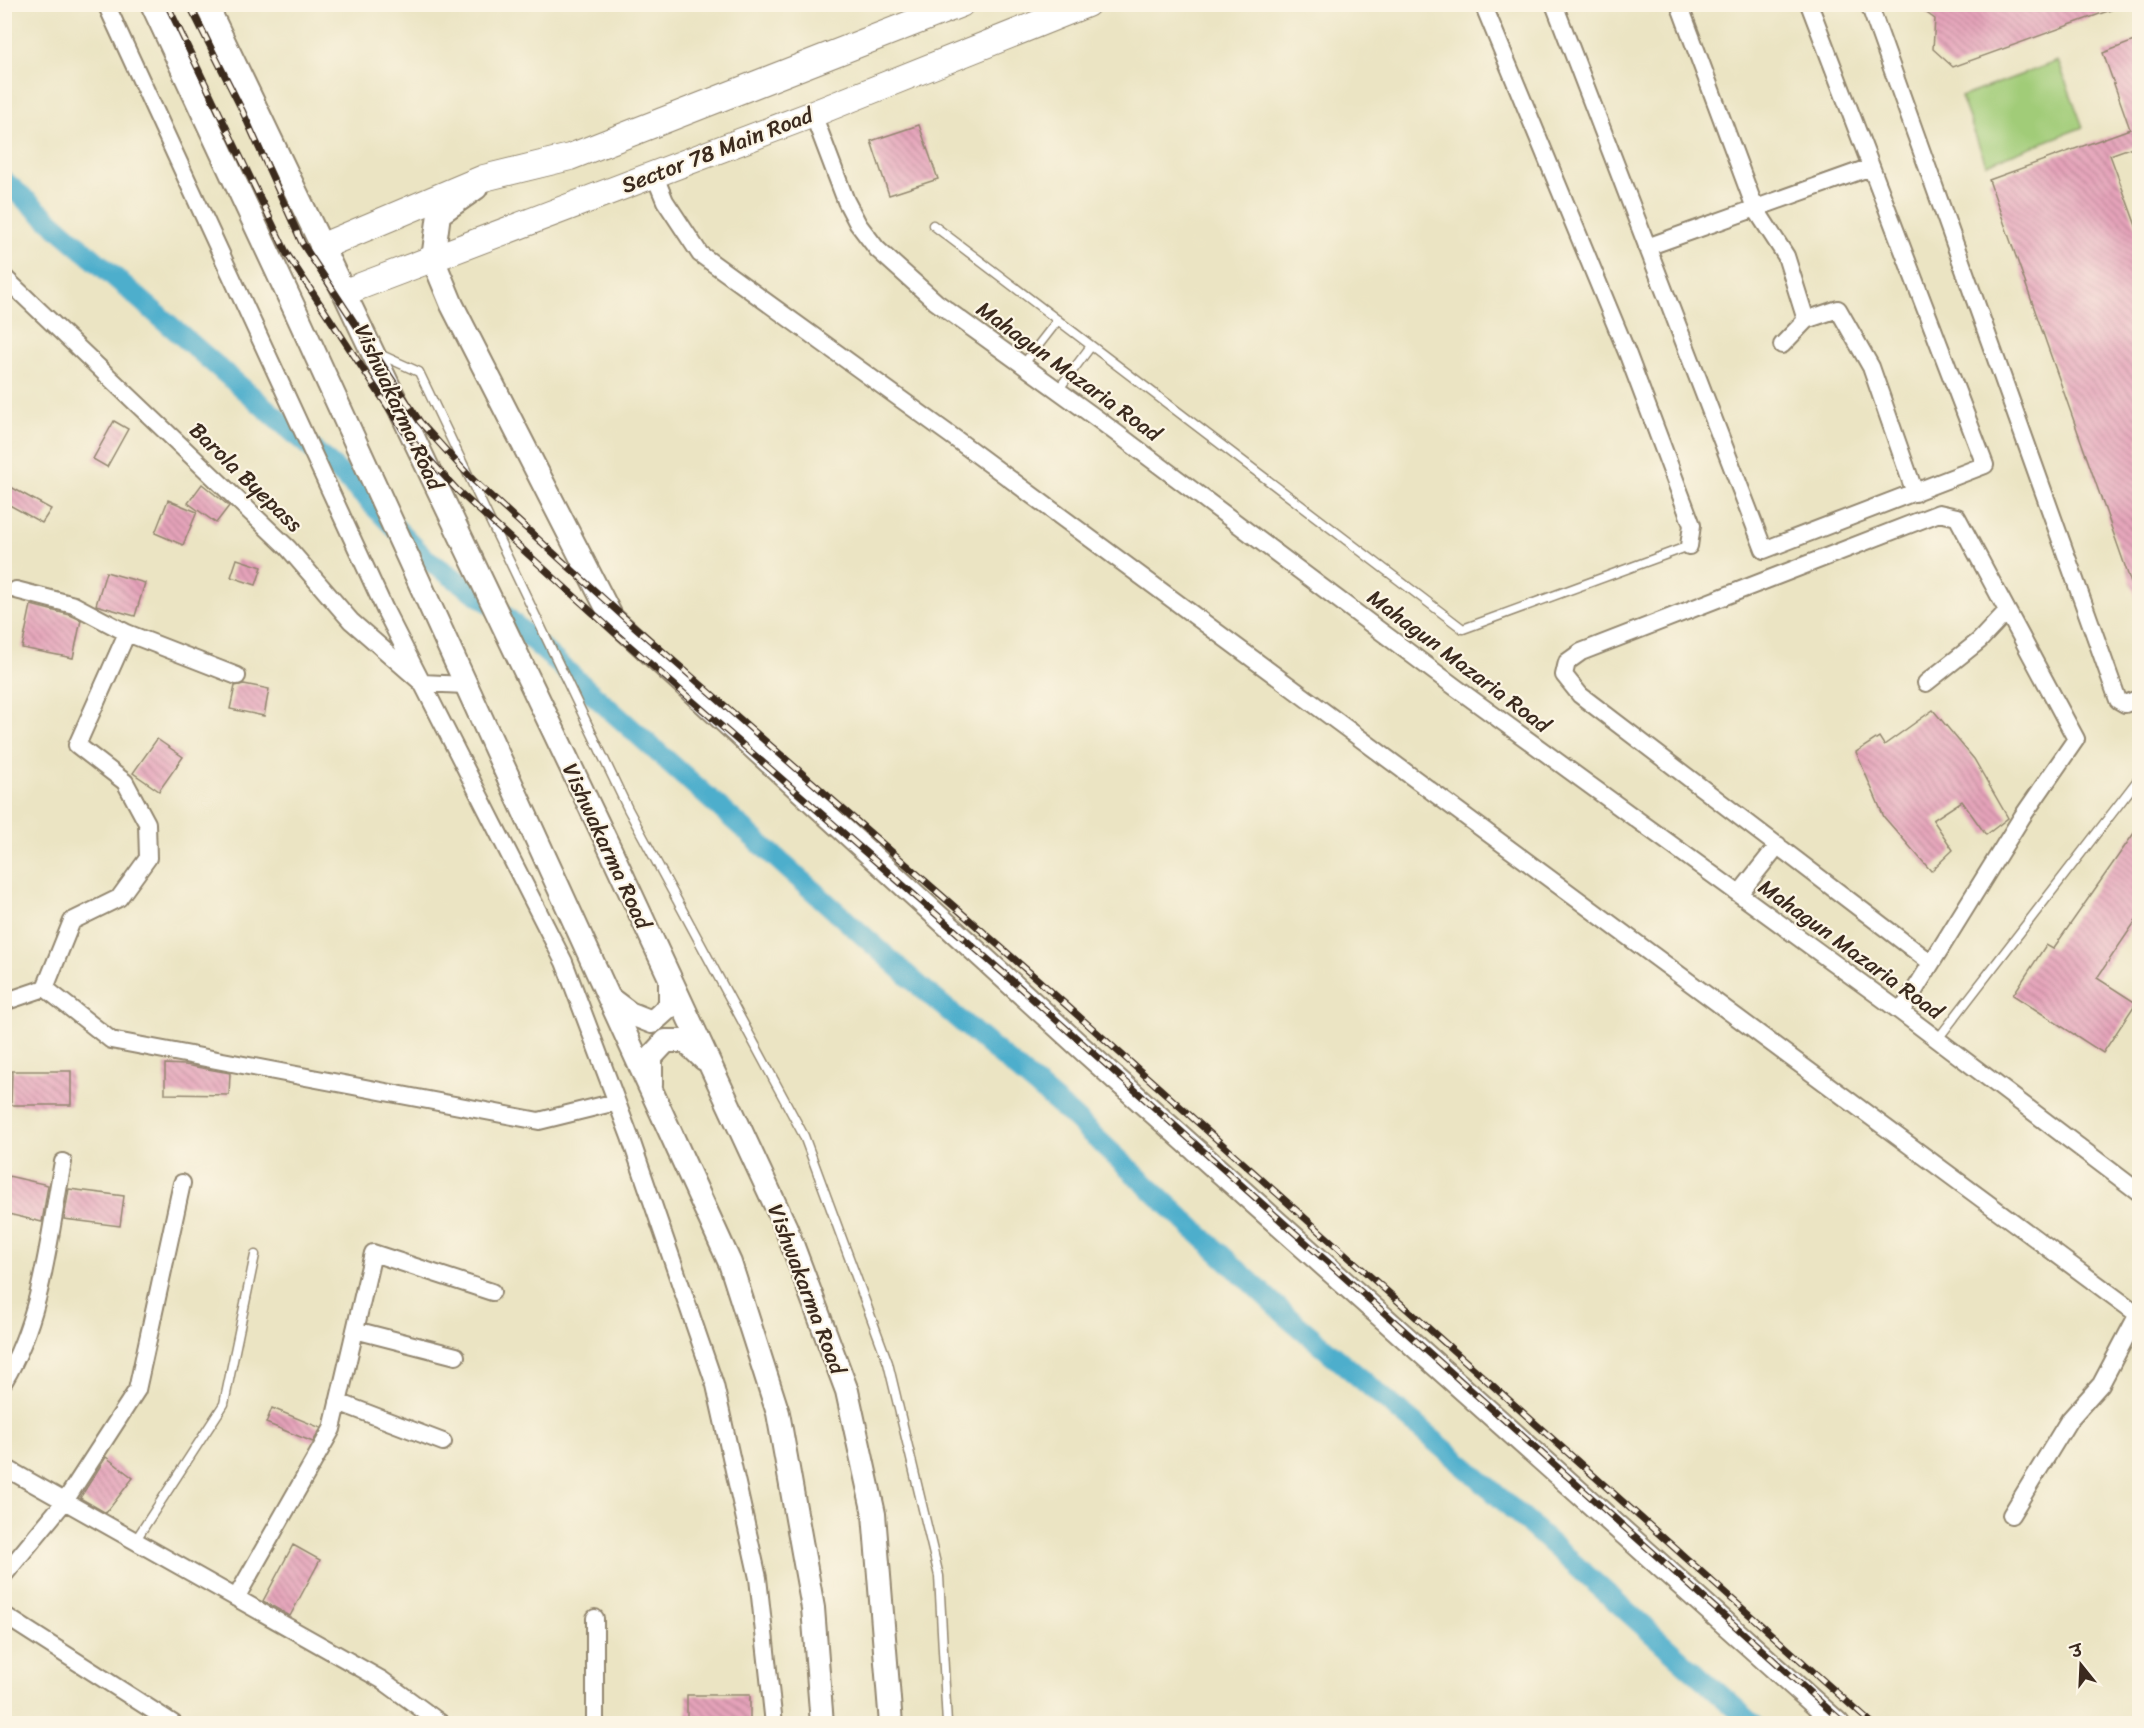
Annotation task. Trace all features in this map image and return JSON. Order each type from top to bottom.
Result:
[{"type":"main road","points":[[152,4],[292,303],[340,413],[730,1263],[778,1413],[813,1608],[822,1724]]},
{"type":"main road","name":"Vishwakarma Road","points":[[206,4],[393,393],[786,1228],[847,1391],[874,1514],[891,1724]]},
{"type":"main road","name":"Sector 78 Main Road","points":[[345,292],[813,114],[1086,5]]},
{"type":"main road","name":"Sector 78 Main Road","points":[[323,246],[484,178],[570,157],[945,7]]},
{"type":"main road","points":[[484,178],[472,192],[439,214],[433,259],[452,305],[612,618],[1086,1052],[1838,1724]]},
{"type":"main road","points":[[609,998],[629,1013],[651,1022],[670,1006],[670,982]]},
{"type":"main road","points":[[651,1090],[651,1057],[666,1041],[685,1041],[708,1062]]},
{"type":"street","points":[[106,4],[386,612],[564,962],[616,1102],[715,1385],[758,1578],[774,1724]]},
{"type":"street","points":[[1484,4],[1629,355],[1692,525],[1689,546]]},
{"type":"street","points":[[1554,4],[1764,550],[1985,465],[1809,4]]},
{"type":"street","points":[[1679,4],[1755,208],[1786,256],[1806,320]]},
{"type":"street","points":[[1869,4],[2118,700],[2125,704],[2139,698]]},
{"type":"street","name":"Mahagun Mazaria Road","points":[[813,114],[846,201],[877,249],[936,302],[1058,390],[1455,687],[1901,1012],[2139,1193]]},
{"type":"street","points":[[1647,247],[1871,167]]},
{"type":"street","points":[[654,174],[665,201],[700,254],[970,449],[2139,1315],[2100,1384],[2052,1444],[2011,1515]]},
{"type":"street","name":"Barola Byepass","points":[[4,278],[288,548],[351,621],[422,683]]},
{"type":"street","points":[[1782,345],[1806,320],[1838,309],[1871,367],[1915,493]]},
{"type":"street","points":[[1901,1012],[2022,817],[2076,739],[1957,517],[1939,513],[1581,652],[1567,662],[1564,675],[1580,695],[1930,962]]},
{"type":"street","points":[[16,590],[74,605],[126,633],[237,676]]},
{"type":"street","points":[[1926,683],[1979,641],[2007,611]]},
{"type":"street","points":[[4,1002],[45,988],[72,921],[119,898],[148,858],[147,823],[125,782],[77,745],[126,633]]},
{"type":"street","points":[[422,683],[465,685]]},
{"type":"street","points":[[1739,894],[1778,845]]},
{"type":"street","points":[[45,988],[111,1040],[539,1120],[616,1102]]},
{"type":"street","points":[[4,1381],[21,1354],[36,1302],[63,1162]]},
{"type":"street","points":[[4,1575],[65,1501],[137,1390],[182,1183]]},
{"type":"street","points":[[236,1598],[332,1429],[373,1253],[492,1292]]},
{"type":"street","points":[[355,1330],[456,1356]]},
{"type":"street","points":[[338,1402],[444,1442]]},
{"type":"street","points":[[4,1467],[382,1680],[442,1724]]},
{"type":"street","points":[[4,1615],[174,1724]]},
{"type":"street","points":[[595,1618],[596,1724]]},
{"type":"lane","points":[[933,225],[1463,629],[1689,546]]},
{"type":"lane","points":[[1023,365],[1058,320]]},
{"type":"lane","points":[[1058,390],[1091,346]]},
{"type":"lane","points":[[372,351],[419,372],[628,809],[804,1136],[888,1363],[939,1576],[947,1724]]},
{"type":"lane","points":[[1937,1040],[2139,777]]},
{"type":"lane","points":[[135,1540],[224,1404],[255,1255]]},
{"type":"green space","points":[[2058,61],[2083,127],[1986,164],[1961,97]]},
{"type":"building","points":[[1914,4],[2118,4],[2119,7],[1953,67],[1933,49],[1935,19]]},
{"type":"building","points":[[2139,39],[2139,150],[2135,146],[2110,155],[2139,234],[2139,600],[2137,600],[1989,180],[2130,129],[2103,53]]},
{"type":"building","points":[[919,125],[938,179],[889,195],[871,141]]},
{"type":"building","points":[[114,421],[128,429],[107,467],[93,459]]},
{"type":"building","points":[[202,484],[229,506],[216,523],[188,503]]},
{"type":"building","points":[[9,486],[51,509],[42,523],[4,502],[4,494]]},
{"type":"building","points":[[168,500],[197,512],[183,545],[155,533]]},
{"type":"building","points":[[237,559],[262,567],[256,585],[231,577]]},
{"type":"building","points":[[106,572],[145,583],[135,616],[96,605]]},
{"type":"building","points":[[31,605],[81,620],[73,658],[22,648]]},
{"type":"building","points":[[244,684],[269,689],[264,716],[230,709],[235,686]]},
{"type":"building","points":[[1933,710],[1974,759],[2008,818],[1986,835],[1962,801],[1933,820],[1953,850],[1931,871],[1884,817],[1856,752],[1879,737],[1884,745]]},
{"type":"building","points":[[157,739],[183,757],[159,791],[133,773]]},
{"type":"building","points":[[2139,826],[2139,916],[2097,978],[2136,1003],[2103,1053],[2013,995],[2046,945],[2053,949]]},
{"type":"building","points":[[165,1064],[230,1073],[229,1095],[165,1094]]},
{"type":"building","points":[[12,1071],[71,1071],[71,1105],[11,1105]]},
{"type":"building","points":[[4,1175],[48,1185],[42,1222],[4,1213]]},
{"type":"building","points":[[69,1189],[124,1196],[120,1226],[64,1219]]},
{"type":"building","points":[[272,1408],[321,1428],[313,1442],[266,1423]]},
{"type":"building","points":[[106,1457],[133,1478],[106,1513],[80,1498]]},
{"type":"building","points":[[293,1545],[320,1560],[290,1616],[263,1601]]},
{"type":"building","points":[[687,1695],[750,1695],[750,1724],[687,1724]]},
{"type":"waterway","points":[[4,181],[348,480],[425,558],[494,606],[923,989],[1069,1113],[1288,1317],[1470,1471],[1753,1724]]},
{"type":"railway","points":[[167,4],[287,254],[406,434],[458,491],[615,633],[1025,992],[1845,1724]]},
{"type":"railway","points":[[189,4],[242,110],[302,243],[420,422],[471,478],[627,620],[1037,979],[1872,1724]]}]
